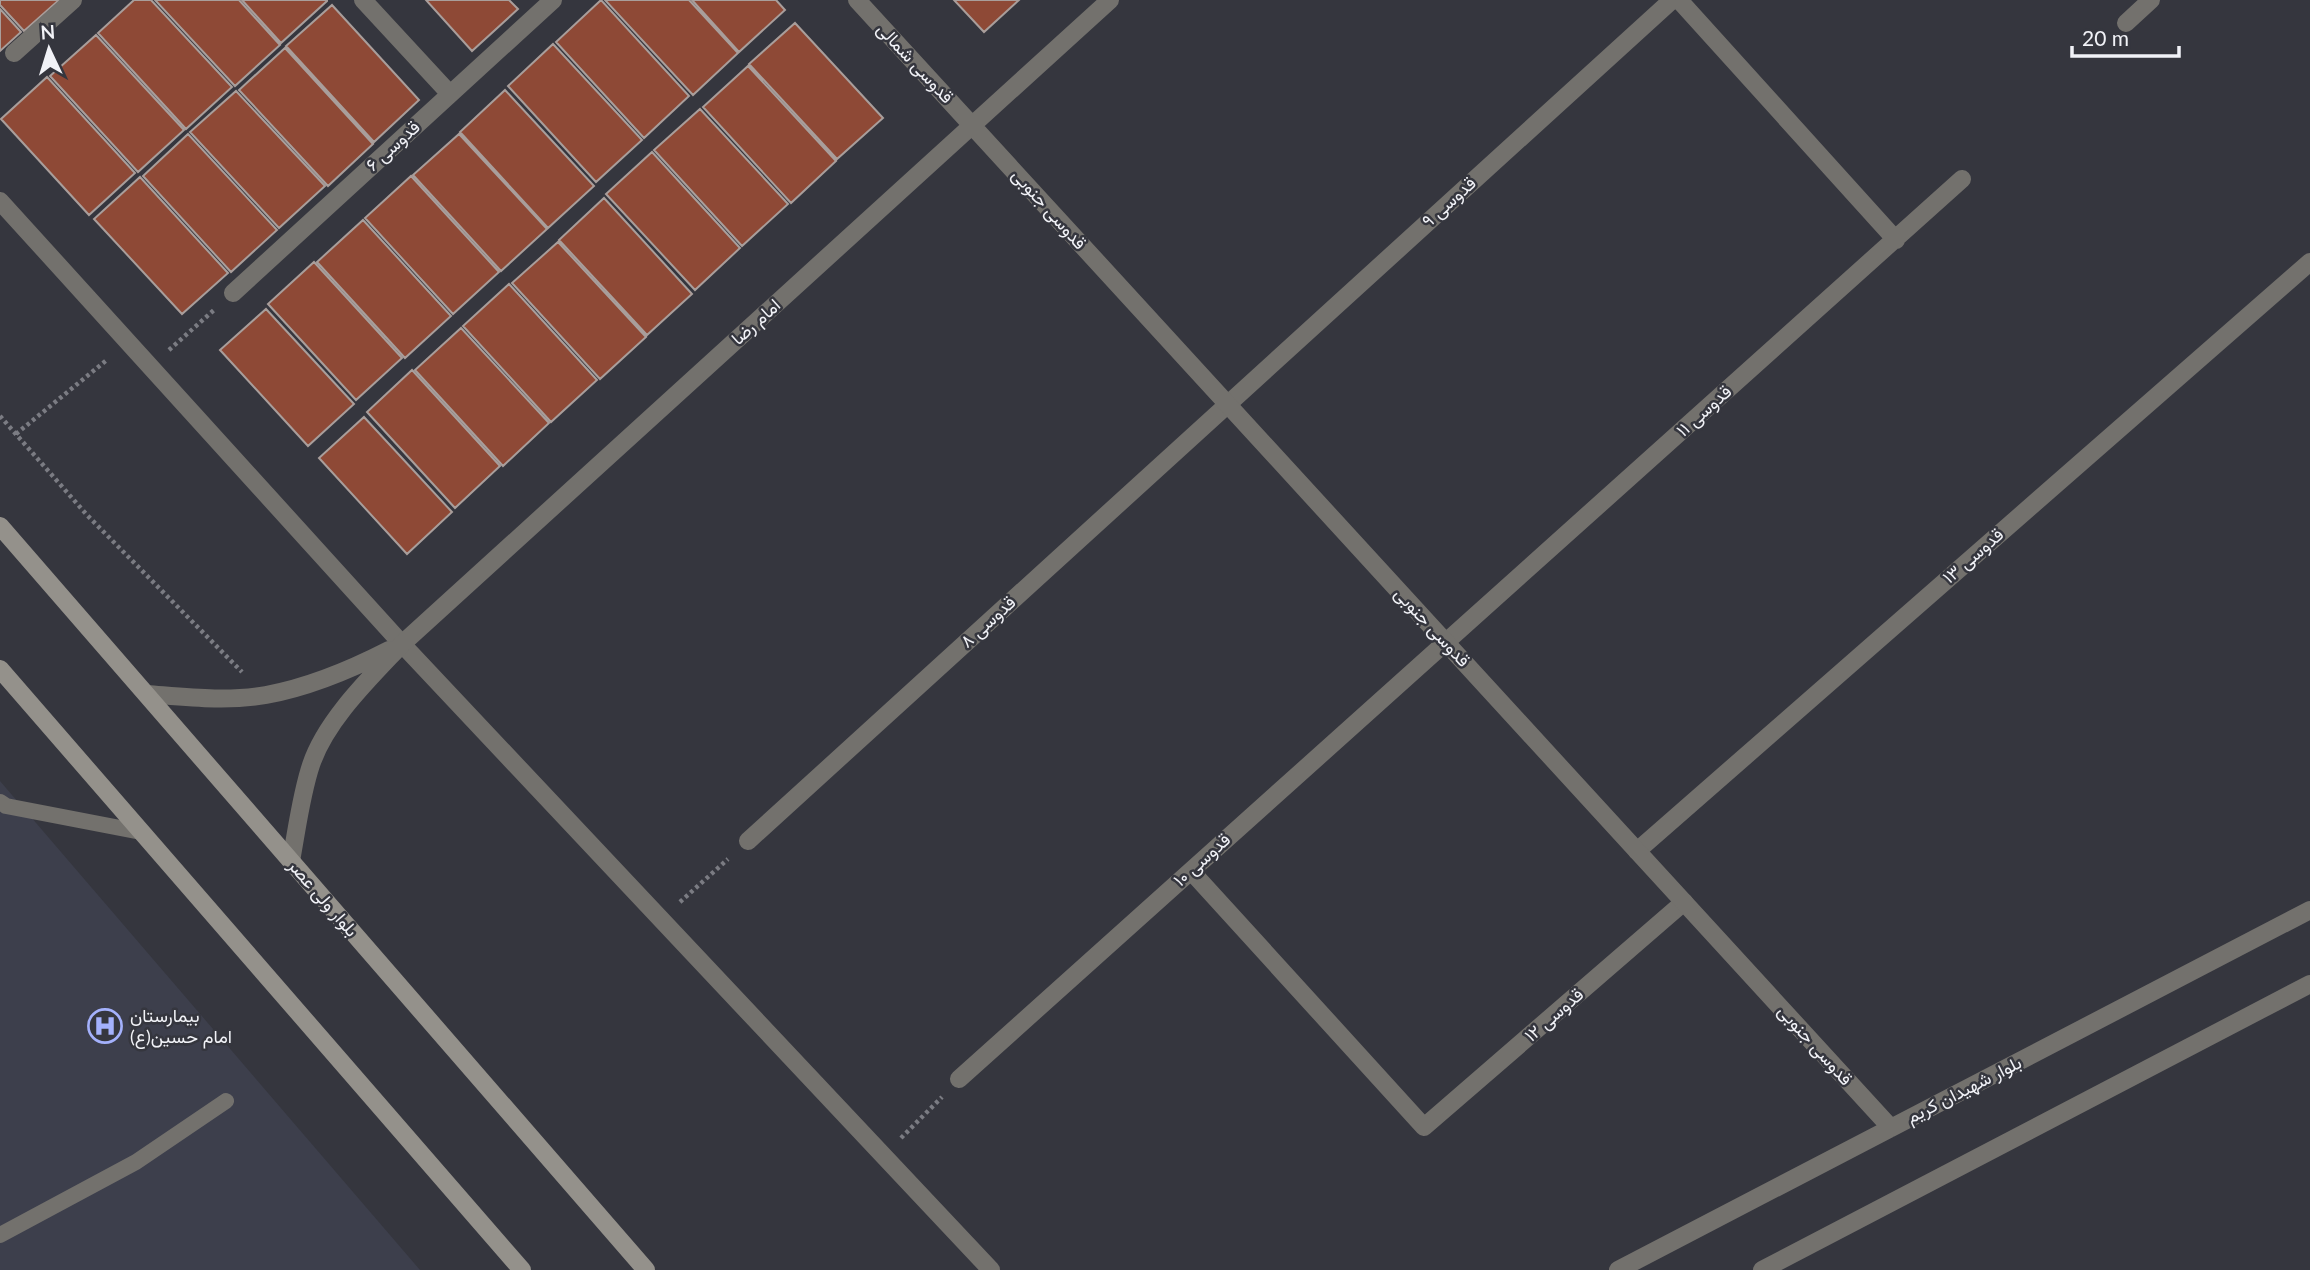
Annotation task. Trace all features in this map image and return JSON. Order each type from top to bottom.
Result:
[{"type":"main road","name":"بلوار ولی عصر","points":[[0,526],[646,1270]]},
{"type":"main road","points":[[0,669],[522,1270]]},
{"type":"street","points":[[15,53],[74,0]]},
{"type":"street","points":[[363,0],[450,94]]},
{"type":"street","name":"قدوسی ۶","points":[[233,293],[553,0]]},
{"type":"street","name":"قدوسی شمالی","points":[[857,0],[972,125]]},
{"type":"street","name":"امام رضا","points":[[402,644],[1110,0]]},
{"type":"street","name":"قدوسی ۹","points":[[1227,404],[1671,0]]},
{"type":"street","points":[[1679,0],[1896,240]]},
{"type":"street","points":[[2126,23],[2151,0]]},
{"type":"street","name":"قدوسی جنوبی","points":[[972,125],[1891,1128]]},
{"type":"street","name":"قدوسی ۱۱","points":[[1446,642],[1962,179]]},
{"type":"street","points":[[0,201],[402,644],[991,1270]]},
{"type":"street","name":"قدوسی ۱۳","points":[[1637,851],[2310,262]]},
{"type":"street","name":"قدوسی ۸","points":[[748,841],[1227,404]]},
{"type":"street","name":"قدوسی ۱۰","points":[[959,1079],[1446,642]]},
{"type":"street","points":[[147,694],[211,699],[265,695],[312,683],[351,669],[402,644]]},
{"type":"street","points":[[291,860],[311,764],[335,721],[361,687],[402,644]]},
{"type":"street","name":"قدوسی ۱۲","points":[[1191,871],[1424,1127],[1684,902]]},
{"type":"street","name":"بلوار شهیدان کریم","points":[[1618,1270],[2310,910]]},
{"type":"street","points":[[1762,1270],[2310,984]]},
{"type":"lane","points":[[0,802],[6,806],[141,832]]},
{"type":"lane","points":[[0,1235],[136,1162],[226,1101]]},
{"type":"path","points":[[16,434],[108,359]]},
{"type":"path","points":[[0,416],[87,515],[265,695]]},
{"type":"path","points":[[661,920],[748,841]]},
{"type":"path","points":[[883,1156],[959,1079]]},
{"type":"shaded area","name":"بیمارستان امام حسین(ع)","points":[[0,781],[420,1270],[0,1270]]},
{"type":"building","points":[[0,0],[59,0],[24,31],[0,5]]},
{"type":"building","points":[[134,0],[151,0],[232,87],[186,129],[98,33]]},
{"type":"building","points":[[155,0],[239,0],[280,45],[235,86]]},
{"type":"building","points":[[242,0],[327,0],[327,1],[281,43]]},
{"type":"building","points":[[426,0],[509,0],[518,9],[472,51]]},
{"type":"building","points":[[601,0],[689,96],[644,138],[556,42]]},
{"type":"building","points":[[605,0],[689,0],[738,53],[693,95]]},
{"type":"building","points":[[692,0],[776,0],[785,10],[739,52]]},
{"type":"building","points":[[954,0],[1019,0],[984,32]]},
{"type":"building","points":[[332,5],[419,100],[374,142],[286,46]]},
{"type":"building","points":[[0,9],[21,32],[0,51]]},
{"type":"building","points":[[795,23],[883,118],[837,159],[749,64]]},
{"type":"building","points":[[96,35],[184,130],[138,172],[50,76]]},
{"type":"building","points":[[553,44],[642,140],[596,182],[508,86]]},
{"type":"building","points":[[285,48],[373,144],[328,186],[239,90]]},
{"type":"building","points":[[748,66],[836,161],[791,203],[703,107]]},
{"type":"building","points":[[47,77],[135,173],[89,215],[1,119]]},
{"type":"building","points":[[505,90],[594,186],[548,228],[460,132]]},
{"type":"building","points":[[236,91],[325,186],[279,228],[190,132]]},
{"type":"building","points":[[700,109],[788,204],[742,246],[654,150]]},
{"type":"building","points":[[188,134],[277,230],[231,272],[143,176]]},
{"type":"building","points":[[459,134],[547,229],[501,271],[413,175]]},
{"type":"building","points":[[652,152],[740,248],[695,290],[606,194]]},
{"type":"building","points":[[411,176],[499,272],[453,314],[365,218]]},
{"type":"building","points":[[140,177],[228,273],[182,314],[94,219]]},
{"type":"building","points":[[604,198],[692,294],[647,335],[559,240]]},
{"type":"building","points":[[363,220],[451,316],[405,358],[317,262]]},
{"type":"building","points":[[558,242],[646,337],[600,379],[512,283]]},
{"type":"building","points":[[314,262],[402,358],[356,400],[268,304]]},
{"type":"building","points":[[509,284],[597,380],[551,422],[463,326]]},
{"type":"building","points":[[266,309],[354,404],[308,446],[220,350]]},
{"type":"building","points":[[461,328],[549,423],[503,466],[415,370]]},
{"type":"building","points":[[412,370],[500,466],[455,508],[367,412]]},
{"type":"building","points":[[364,417],[452,512],[407,554],[319,458]]},
{"type":"place","name":"بیمارستان امام حسین(ع)","points":[[105,1026]]}]
